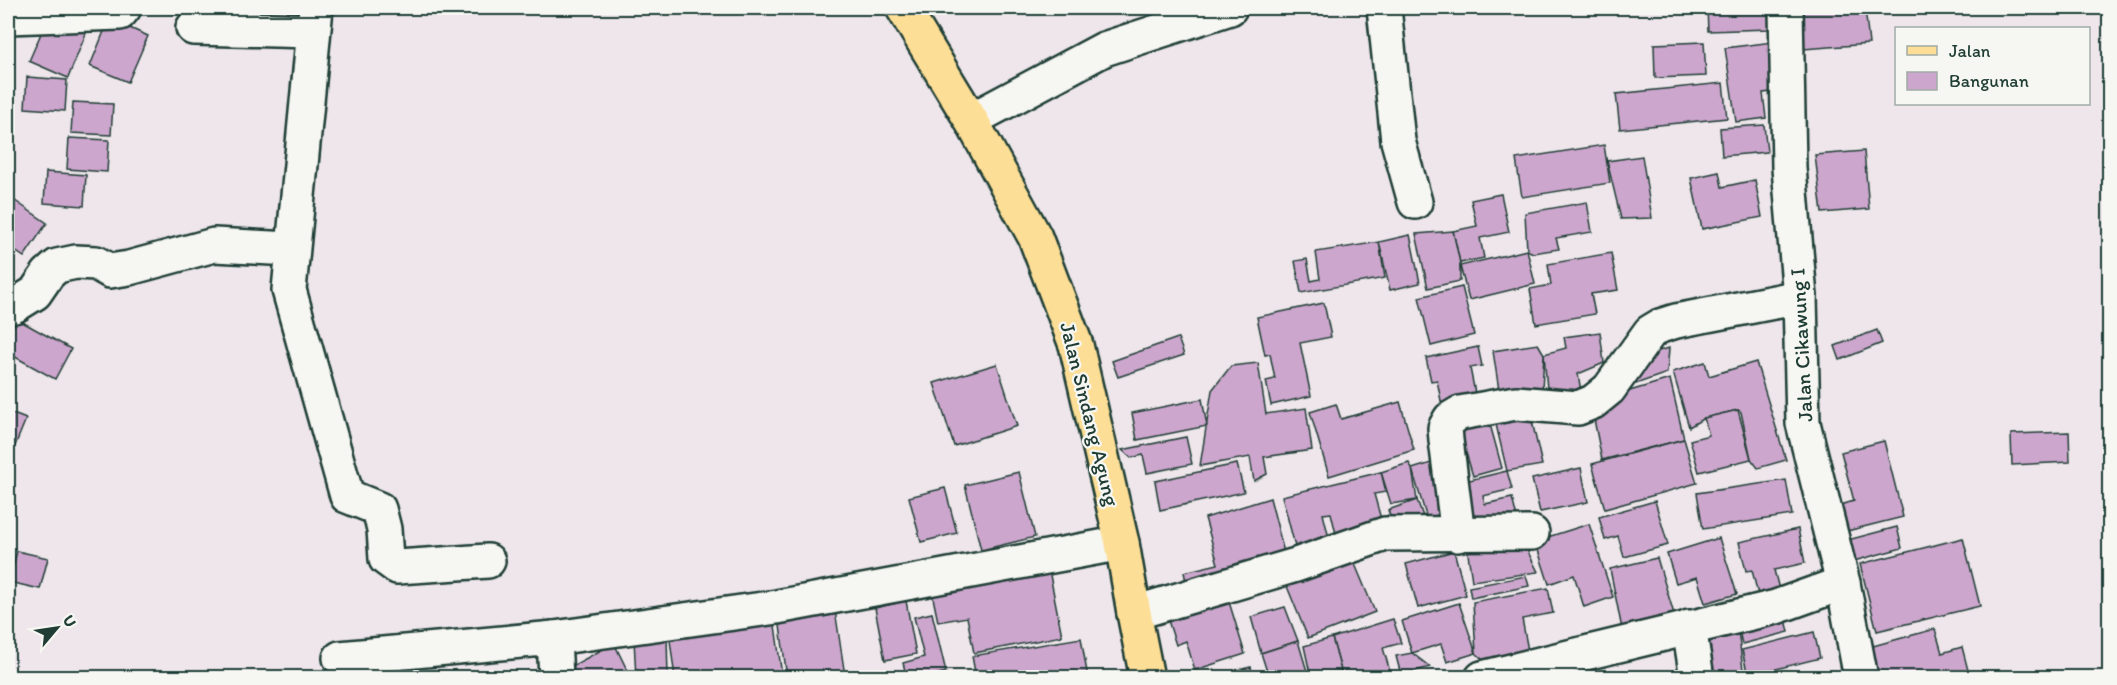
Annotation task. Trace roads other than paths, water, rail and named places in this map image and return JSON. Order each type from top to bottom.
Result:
[{"type":"main road","name":"Jalan Sindang Agung","points":[[903,8],[971,120],[1035,237],[1076,345],[1122,543],[1147,678]]},
{"type":"street","points":[[8,16],[120,14],[124,8]]},
{"type":"street","points":[[971,120],[1104,49],[1230,8]]},
{"type":"street","points":[[1384,8],[1398,141],[1415,202]]},
{"type":"street","name":"Jalan Cikawung I","points":[[1786,8],[1789,168],[1800,297],[1803,423],[1843,583],[1861,678]]},
{"type":"street","points":[[193,28],[314,19],[289,290],[323,408],[339,474],[347,496],[379,509],[384,529],[386,559],[406,566],[488,561]]},
{"type":"street","points":[[8,304],[14,306],[35,293],[48,274],[57,267],[76,262],[96,263],[110,271],[214,245],[292,249]]},
{"type":"street","points":[[1458,535],[1445,428],[1450,419],[1460,413],[1516,403],[1578,408],[1593,402],[1609,389],[1650,332],[1660,326],[1800,297]]},
{"type":"street","points":[[1134,613],[1296,565],[1385,534],[1532,533]]},
{"type":"street","points":[[340,658],[554,638],[777,607],[1122,543]]},
{"type":"street","points":[[1482,678],[1776,607],[1843,583]]},
{"type":"street","points":[[1689,627],[1697,678]]},
{"type":"street","points":[[554,638],[556,678]]}]
